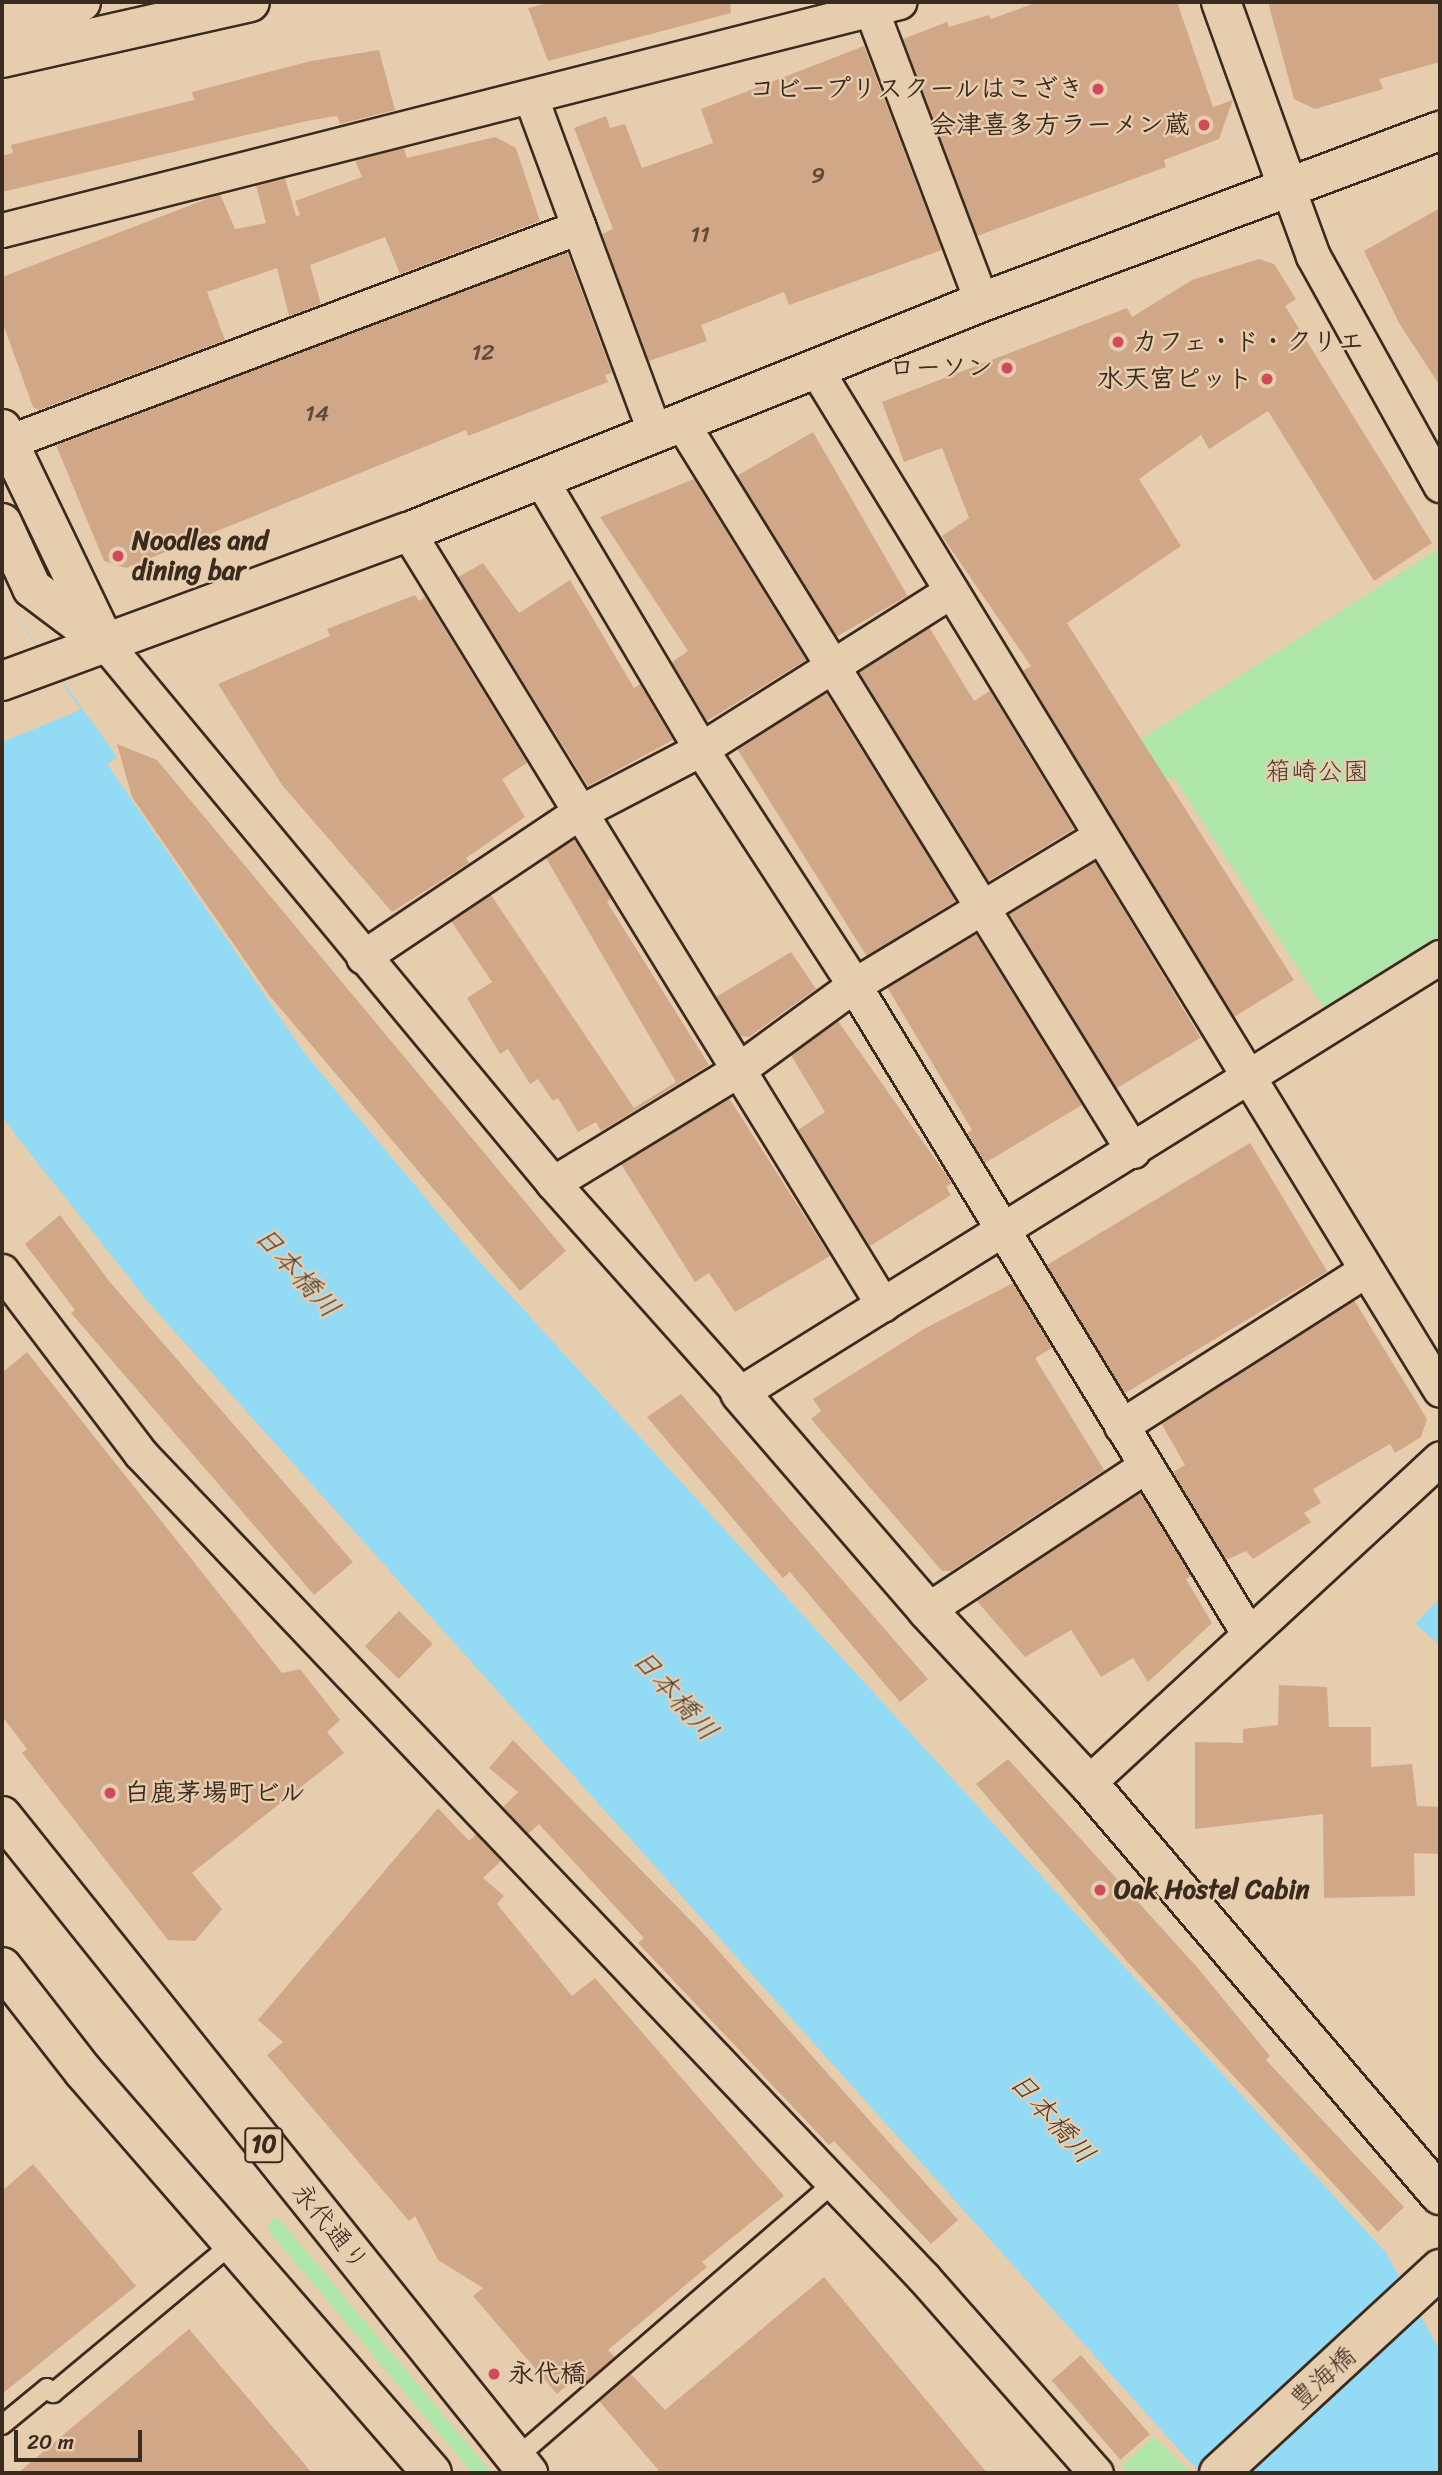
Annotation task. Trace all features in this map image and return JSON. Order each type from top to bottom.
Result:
[{"type":"main road","points":[[2,20],[176,2]]},
{"type":"main road","points":[[2,58],[250,2]]},
{"type":"main road","points":[[1221,2],[1287,185]]},
{"type":"main road","points":[[2,44],[86,12]]},
{"type":"main road","points":[[2,681],[408,532],[667,426],[817,371],[982,302],[1287,185],[1440,131]]},
{"type":"main road","points":[[5,435],[105,643]]},
{"type":"main road","points":[[2,523],[32,587],[105,643]]},
{"type":"main road","points":[[740,1394],[927,1610],[1088,1783],[1440,2195]]},
{"type":"main road","name":"永代通り","points":[[2,1816],[522,2465]]},
{"type":"main road","points":[[2,1967],[232,2244],[432,2473]]},
{"type":"main road","name":"豊海橋","points":[[1219,2473],[1434,2276]]},
{"type":"street","points":[[2,230],[531,98],[885,5],[982,302]]},
{"type":"street","points":[[531,98],[579,227],[667,426],[830,667],[984,905],[993,929],[1133,1151]]},
{"type":"street","points":[[1287,185],[1312,256],[1440,485]]},
{"type":"street","points":[[5,435],[579,227]]},
{"type":"street","points":[[817,371],[1440,1390]]},
{"type":"street","points":[[540,478],[701,748],[854,985],[1248,1633]]},
{"type":"street","points":[[408,532],[883,1305]]},
{"type":"street","points":[[363,957],[580,812],[701,748],[951,591]]},
{"type":"street","points":[[105,643],[552,1182],[740,1394],[1440,957]]},
{"type":"street","points":[[552,1182],[738,1070],[854,985],[1100,836]]},
{"type":"street","points":[[1121,1426],[1366,1270]]},
{"type":"street","points":[[2,1272],[140,1453],[831,2185],[924,2278],[1096,2473]]},
{"type":"street","points":[[1088,1783],[1440,1458]]},
{"type":"street","points":[[927,1610],[1145,1466]]},
{"type":"lane","points":[[522,2465],[831,2185]]},
{"type":"lane","points":[[2,2425],[47,2388],[52,2393],[232,2244]]},
{"type":"green space","name":"箱崎公園","points":[[1440,548],[1440,946],[1329,1016],[1173,776],[1100,819],[1079,779]]},
{"type":"green space","points":[[272,2218],[280,2220],[492,2473],[472,2473],[267,2229]]},
{"type":"green space","points":[[1154,2437],[1191,2473],[1130,2473],[1122,2465]]},
{"type":"water","name":"日本橋川","points":[[2,596],[117,757],[107,764],[305,1054],[468,1249],[1386,2253],[1440,2351],[1440,2473],[1203,2473],[1188,2460],[149,1303],[17,1137],[2,1116]]},
{"type":"water","points":[[1440,1598],[1440,1645],[1415,1624]]},
{"type":"pier","points":[[2,596],[81,710],[2,742]]},
{"type":"building","points":[[553,2],[730,2],[731,13],[548,61],[528,8]]},
{"type":"building","points":[[1038,2],[1177,2],[1213,107],[1233,100],[1219,139],[1164,160],[1166,167],[977,236],[903,39],[947,22],[949,27],[989,15],[991,19]]},
{"type":"building","points":[[1268,2],[1440,2],[1440,62],[1379,79],[1383,89],[1315,109],[1294,99]]},
{"type":"building","points":[[864,46],[942,250],[789,305],[784,292],[701,325],[707,341],[649,361],[602,234],[613,229],[574,128],[606,116],[610,128],[625,124],[642,168],[713,143],[701,109]]},
{"type":"building","points":[[379,50],[395,110],[340,124],[337,116],[307,121],[2,192],[2,156],[13,153],[11,145],[194,100],[192,92],[311,61]]},
{"type":"building","points":[[495,137],[516,148],[540,221],[400,274],[385,237],[310,265],[321,304],[289,316],[277,268],[207,292],[225,340],[39,410],[33,407],[2,321],[2,277],[220,194],[235,229],[266,223],[256,185],[285,178],[296,216],[300,215],[295,201],[362,177],[355,160],[404,148],[407,158]]},
{"type":"building","points":[[1440,208],[1440,386],[1399,323],[1364,251]]},
{"type":"building","points":[[567,252],[612,373],[605,375],[608,382],[468,436],[466,430],[126,568],[104,561],[56,445]]},
{"type":"building","points":[[1259,259],[1274,264],[1296,299],[1285,306],[1432,543],[1374,581],[1268,411],[1209,449],[1201,435],[1139,479],[1181,546],[1067,623],[1294,980],[1234,1017],[1023,671],[1031,666],[942,536],[969,518],[942,448],[904,462],[882,402],[1127,308],[1132,317],[1192,280]]},
{"type":"building","points":[[813,432],[908,596],[830,640],[736,476]]},
{"type":"building","points":[[694,479],[806,660],[707,721],[672,662],[688,651],[600,517]]},
{"type":"building","points":[[483,563],[519,613],[570,580],[634,688],[640,684],[673,740],[588,786],[458,577]]},
{"type":"building","points":[[415,595],[419,601],[425,597],[527,763],[502,779],[525,817],[466,858],[469,863],[392,912],[282,785],[218,684],[330,636],[327,629]]},
{"type":"building","points":[[929,627],[974,701],[990,691],[1074,829],[988,881],[859,672]]},
{"type":"building","points":[[826,693],[956,901],[867,956],[737,749]]},
{"type":"building","points":[[117,744],[157,760],[566,1251],[520,1291],[269,995],[132,797]]},
{"type":"building","points":[[574,839],[611,899],[607,902],[709,1065],[601,1131],[596,1122],[578,1132],[558,1098],[553,1101],[538,1079],[530,1084],[508,1049],[500,1054],[467,998],[492,982],[451,921],[491,895],[634,1108],[676,1082],[546,858]]},
{"type":"building","points":[[1095,862],[1201,1038],[1115,1089],[1009,914]]},
{"type":"building","points":[[976,934],[1082,1105],[985,1163],[967,1133],[972,1130],[887,987]]},
{"type":"building","points":[[791,952],[816,989],[749,1037],[740,1036],[716,997]]},
{"type":"building","points":[[838,1021],[952,1183],[946,1187],[951,1195],[870,1246],[798,1130],[825,1112],[791,1055]]},
{"type":"building","points":[[729,1098],[830,1256],[735,1312],[709,1273],[695,1282],[621,1164]]},
{"type":"building","points":[[1250,1143],[1327,1272],[1124,1394],[1047,1265]]},
{"type":"building","points":[[60,1215],[109,1281],[353,1562],[314,1595],[71,1313],[75,1310],[25,1244]]},
{"type":"building","points":[[1013,1283],[1052,1348],[1035,1358],[1104,1470],[951,1571],[942,1571],[811,1419],[821,1411],[813,1399],[924,1329]]},
{"type":"building","points":[[1354,1300],[1427,1419],[1421,1437],[1395,1453],[1390,1444],[1313,1489],[1321,1503],[1304,1513],[1311,1522],[1253,1559],[1246,1551],[1226,1560],[1173,1472],[1185,1465],[1161,1423]]},
{"type":"building","points":[[27,1352],[282,1673],[300,1669],[340,1720],[327,1732],[344,1753],[192,1873],[222,1909],[195,1941],[168,1940],[22,1753],[27,1749],[2,1716],[2,1373]]},
{"type":"building","points":[[681,1394],[928,1679],[900,1702],[790,1572],[783,1578],[647,1417]]},
{"type":"building","points":[[1140,1492],[1191,1576],[1186,1579],[1212,1623],[1148,1682],[1133,1658],[1101,1677],[1071,1630],[1025,1657],[976,1600]]},
{"type":"building","points":[[399,1611],[433,1644],[399,1679],[365,1646]]},
{"type":"building","points":[[1279,1685],[1327,1687],[1329,1727],[1371,1727],[1371,1767],[1412,1764],[1417,1806],[1440,1807],[1440,1854],[1414,1853],[1415,1896],[1324,1898],[1323,1814],[1195,1829],[1195,1742],[1243,1743],[1243,1729],[1278,1725]]},
{"type":"building","points":[[513,1740],[700,1930],[958,2220],[931,2244],[834,2141],[829,2145],[638,1943],[644,1938],[539,1824],[528,1834],[503,1807],[518,1792],[489,1768]]},
{"type":"building","points":[[1008,1759],[1197,1967],[1270,2056],[1266,2060],[1404,2207],[1378,2232],[1125,1959],[976,1784]]},
{"type":"building","points":[[438,1808],[469,1841],[476,1834],[501,1861],[483,1878],[504,1896],[497,1904],[572,1996],[595,1978],[784,2196],[702,2262],[707,2267],[608,2350],[615,2357],[584,2384],[578,2376],[557,2394],[473,2296],[483,2288],[438,2260],[415,2216],[409,2221],[267,2055],[283,2042],[258,2020]]},
{"type":"building","points":[[33,2164],[136,2286],[2,2394],[2,2191]]},
{"type":"building","points":[[824,2277],[987,2473],[661,2473],[599,2401],[631,2374],[665,2410]]},
{"type":"building","points":[[189,2329],[312,2473],[18,2473]]},
{"type":"building","points":[[1081,2355],[1150,2434],[1120,2460],[1052,2381]]},
{"type":"place","name":"コビープリスクールはこざき","points":[[1098,89]]},
{"type":"place","name":"会津喜多方ラーメン蔵","points":[[1204,125]]},
{"type":"place","name":"カフェ・ド・クリエ","points":[[1118,342]]},
{"type":"place","name":"ローソン","points":[[1007,368]]},
{"type":"place","name":"水天宮ピット","points":[[1267,379]]},
{"type":"place","name":"Noodles and dining bar","points":[[118,556]]},
{"type":"place","name":"白鹿茅場町ビル","points":[[110,1793]]},
{"type":"place","name":"Oak Hostel Cabin","points":[[1100,1890]]},
{"type":"place","name":"永代橋","points":[[494,2374]]}]
